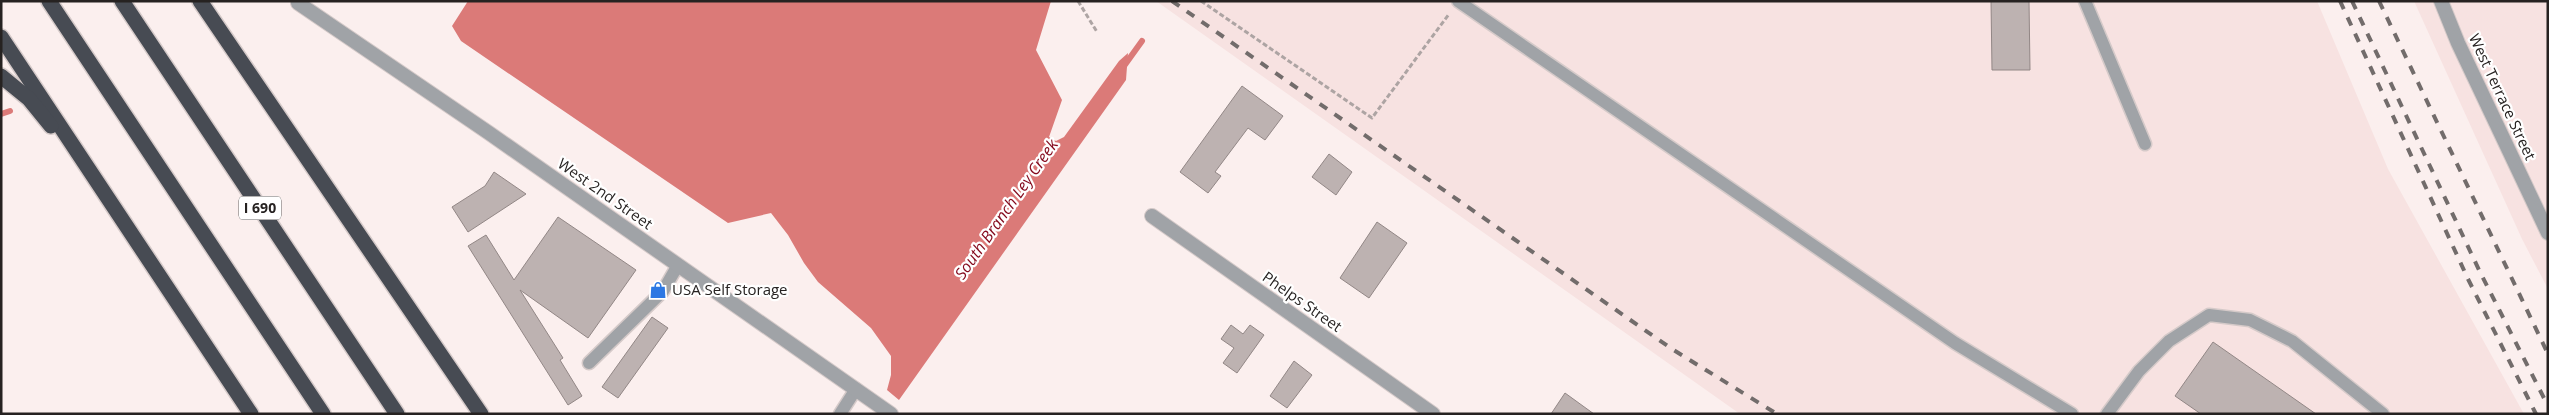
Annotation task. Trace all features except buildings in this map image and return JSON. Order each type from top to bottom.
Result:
[{"type":"highway","points":[[49,1],[323,414]]},
{"type":"highway","name":"I 690","points":[[122,1],[397,414]]},
{"type":"highway","points":[[200,1],[481,414]]},
{"type":"highway","points":[[1,36],[251,414]]},
{"type":"highway","points":[[1,76],[28,99],[101,187]]},
{"type":"street","name":"West Terrace Street","points":[[2441,1],[2458,43],[2548,233]]},
{"type":"street","name":"West 2nd Street","points":[[298,3],[891,414]]},
{"type":"street","name":"Phelps Street","points":[[1152,216],[1433,414]]},
{"type":"lane","points":[[1458,1],[1955,343],[2072,414]]},
{"type":"lane","points":[[2085,1],[2146,144]]},
{"type":"lane","points":[[589,364],[662,291],[678,265]]},
{"type":"lane","points":[[2107,414],[2139,371],[2169,341],[2209,315],[2250,320],[2292,341],[2383,414]]},
{"type":"lane","points":[[840,414],[856,389]]},
{"type":"path","points":[[1078,1],[1097,32]]},
{"type":"path","points":[[1201,1],[1372,118],[1458,1]]},
{"type":"shaded area","points":[[1156,1],[2317,1],[2388,169],[2524,414],[1740,414]]},
{"type":"shaded area","points":[[2414,1],[2548,1],[2548,289],[2522,239]]},
{"type":"water","points":[[468,1],[1051,1],[1036,50],[1062,100],[1049,137],[1056,141],[1064,137],[1119,61],[1128,53],[1126,80],[899,400],[887,390],[891,375],[891,356],[871,328],[818,282],[804,263],[788,235],[771,213],[728,223],[461,41],[452,26]]},
{"type":"waterway","name":"South Branch Ley Creek","points":[[1124,66],[1142,41]]},
{"type":"waterway","points":[[1,114],[10,111]]},
{"type":"railway","points":[[1172,1],[1672,349],[1777,414]]},
{"type":"railway","points":[[2340,1],[2468,279],[2536,414]]},
{"type":"railway","points":[[2352,1],[2480,272],[2548,406]]},
{"type":"railway","points":[[2379,1],[2548,354]]},
{"type":"place","name":"USA Self Storage","points":[[658,290]]}]
